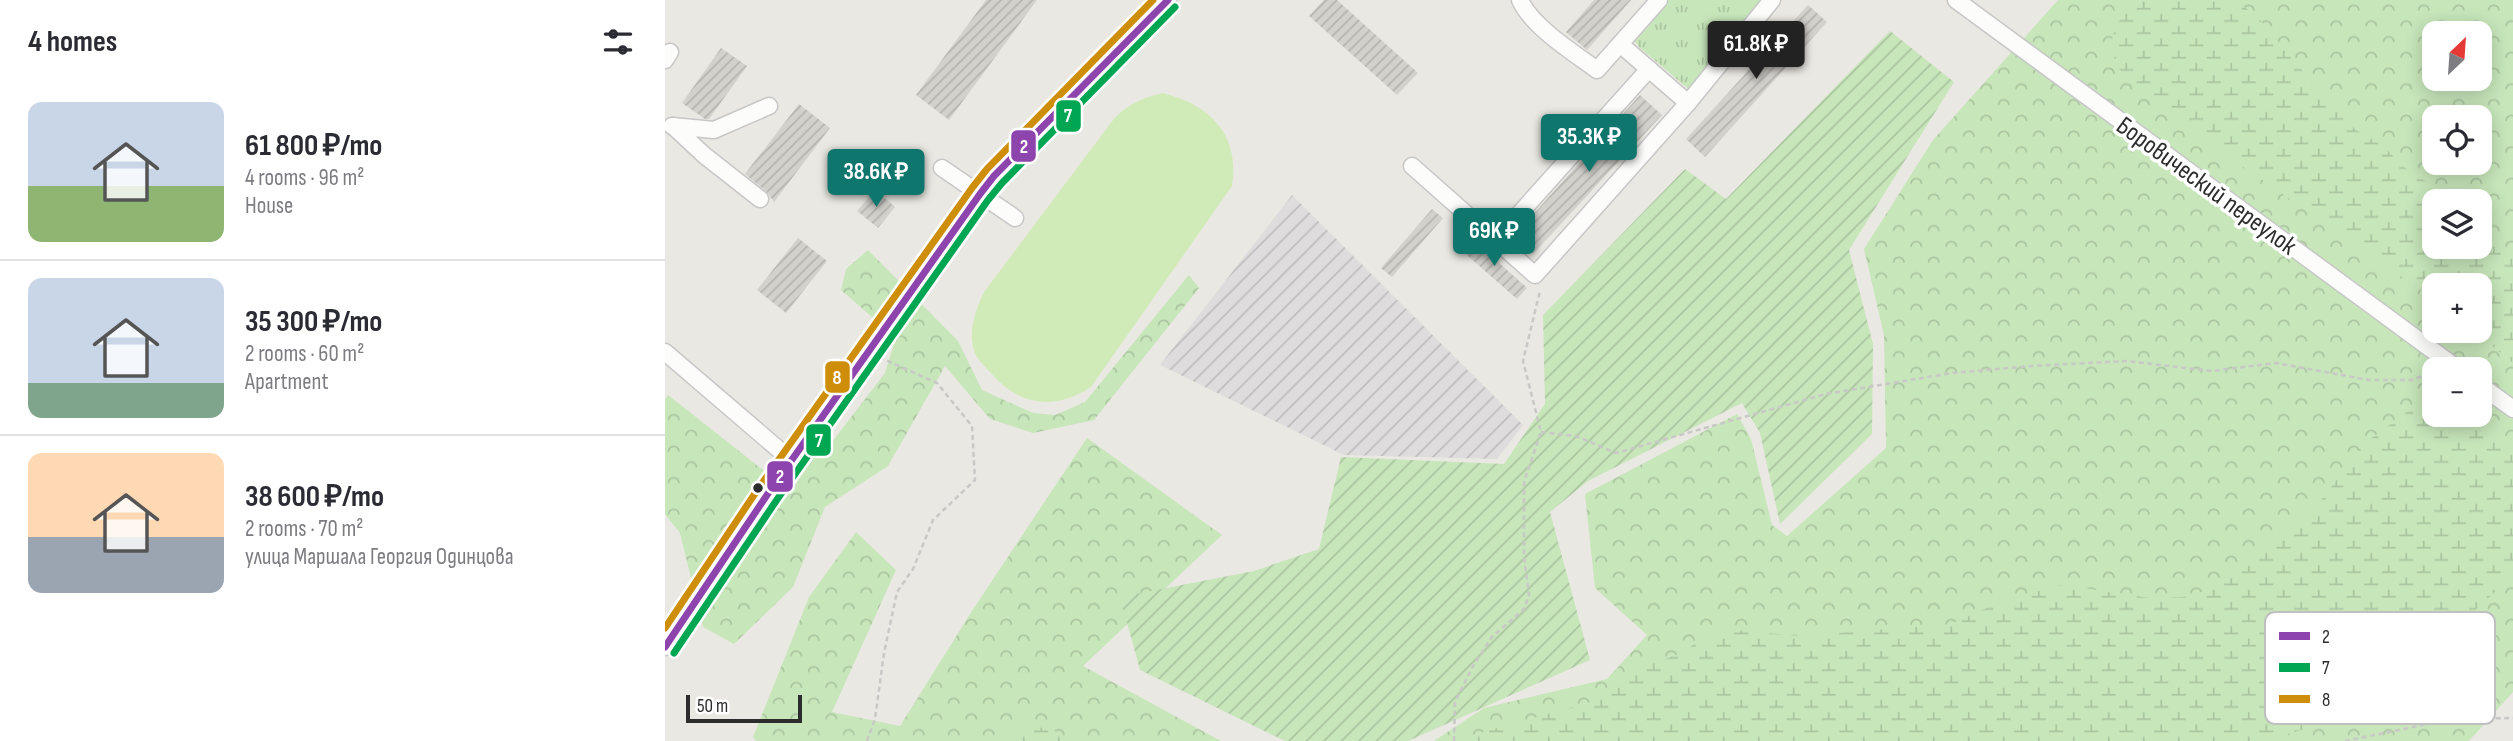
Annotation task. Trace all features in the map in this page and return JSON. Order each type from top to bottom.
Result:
[{"type":"street","points":[[665,647],[791,460],[980,194],[994,176],[1168,0]]},
{"type":"street","points":[[1520,0],[1535,20],[1554,38],[1597,70],[1659,0]]},
{"type":"street","points":[[1412,166],[1535,275],[1688,103],[1772,0]]},
{"type":"street","name":"Боровический переулок","points":[[1956,0],[2442,357]]},
{"type":"street","points":[[1620,44],[1688,103]]},
{"type":"street","points":[[1495,241],[1649,69]]},
{"type":"street","points":[[669,125],[713,130],[769,106]]},
{"type":"street","points":[[669,125],[760,199]]},
{"type":"street","points":[[942,168],[1015,218]]},
{"type":"street","points":[[665,352],[791,460]]},
{"type":"street","points":[[2492,394],[2513,410]]},
{"type":"path","points":[[1454,741],[1455,702],[1472,666],[1492,637],[1524,608],[1529,595],[1524,557],[1524,482],[1541,432],[1523,362],[1540,294],[1535,275]]},
{"type":"path","points":[[867,741],[875,719],[884,653],[897,592],[913,569],[933,520],[975,480],[972,426],[937,383],[868,352]]},
{"type":"path","points":[[1541,432],[1576,436],[1616,453],[1837,392],[1952,373],[2032,366],[2126,361],[2211,371],[2276,363],[2369,380],[2411,380],[2422,376]]},
{"type":"path","points":[[2495,718],[2513,718]]},
{"type":"path","points":[[2345,741],[2428,724]]},
{"type":"shaded area","points":[[1292,195],[1523,425],[1497,459],[1344,455],[1160,365]]},
{"type":"green space","points":[[1667,0],[1769,0],[1691,91],[1634,40]]},
{"type":"green space","points":[[2058,0],[2513,0],[2513,692],[2495,712],[2495,612],[2265,612],[2265,724],[2484,724],[2469,741],[1434,741],[1484,708],[1607,679],[1647,635],[1595,588],[1585,494],[1737,414],[1751,439],[1772,525],[1787,536],[1886,448],[1884,335],[1864,249],[1933,140]]},
{"type":"green space","points":[[2145,0],[2234,0],[2256,15],[2334,109],[2356,130],[2382,145],[2404,167],[2441,189],[2422,189],[2422,259],[2492,259],[2492,237],[2513,252],[2513,363],[2489,343],[2492,343],[2492,273],[2422,273],[2422,291],[2157,107],[2115,65],[2112,37],[2124,11]]},
{"type":"green space","points":[[1890,31],[1954,82],[1849,250],[1873,344],[1872,434],[1780,524],[1760,433],[1742,403],[1588,481],[1550,512],[1590,660],[1408,741],[1285,741],[1140,670],[1120,597],[1254,571],[1319,549],[1341,457],[1504,464],[1545,404],[1543,315],[1685,169],[1726,199]]},
{"type":"green space","points":[[1163,93],[1195,105],[1218,125],[1231,151],[1232,186],[1091,387],[1064,400],[1051,402],[1025,398],[1001,383],[975,353],[972,328],[984,292],[1113,120],[1136,102]]},
{"type":"green space","points":[[868,250],[958,341],[982,390],[1033,413],[1055,415],[1085,402],[1189,275],[1199,288],[1094,420],[1033,433],[990,419],[945,366],[888,466],[825,507],[793,587],[734,644],[703,627],[680,533],[665,514],[665,400],[668,395],[777,481],[832,442],[885,373],[896,338],[841,290],[846,269]]},
{"type":"green space","points":[[2422,408],[2422,427],[2474,427],[2513,452],[2513,575],[2473,612],[2265,612],[2265,724],[2321,724],[2264,741],[1455,741],[1602,699],[1615,692],[1630,672],[1681,653],[1706,636],[1736,630],[1800,636],[1951,624],[2005,600],[2061,585],[2150,598],[2183,597],[2212,589],[2237,575],[2284,537],[2325,496],[2361,446],[2408,411]]},
{"type":"green space","points":[[1087,438],[1222,535],[1083,666],[1221,741],[756,741],[753,737],[809,597],[856,532],[896,570],[832,712],[900,726],[972,611]]},
{"type":"green space","points":[[1030,725],[1058,732],[1070,741],[996,741]]},
{"type":"building","points":[[986,0],[1037,0],[949,120],[916,95]]},
{"type":"building","points":[[1324,0],[1337,0],[1418,73],[1397,95],[1309,16]]},
{"type":"building","points":[[1594,0],[1631,0],[1587,50],[1566,32]]},
{"type":"building","points":[[1808,5],[1827,22],[1705,157],[1686,139]]},
{"type":"building","points":[[721,48],[747,66],[709,119],[705,119],[682,103]]},
{"type":"building","points":[[1640,95],[1662,115],[1533,254],[1514,236]]},
{"type":"building","points":[[799,104],[830,128],[774,202],[766,191],[745,174]]},
{"type":"building","points":[[875,190],[895,207],[878,228],[857,211]]},
{"type":"building","points":[[1432,209],[1443,218],[1392,277],[1381,268]]},
{"type":"building","points":[[798,238],[827,261],[786,313],[757,290]]},
{"type":"building","points":[[1471,238],[1527,288],[1517,299],[1460,249]]},
{"type":"transit line","name":"8","points":[[665,628],[758,489],[972,188],[987,169],[1153,0]]},
{"type":"transit line","name":"2","points":[[665,647],[767,495],[980,194],[994,176],[1168,0]]},
{"type":"transit line","name":"7","points":[[674,653],[776,501],[988,200],[1175,7]]}]
